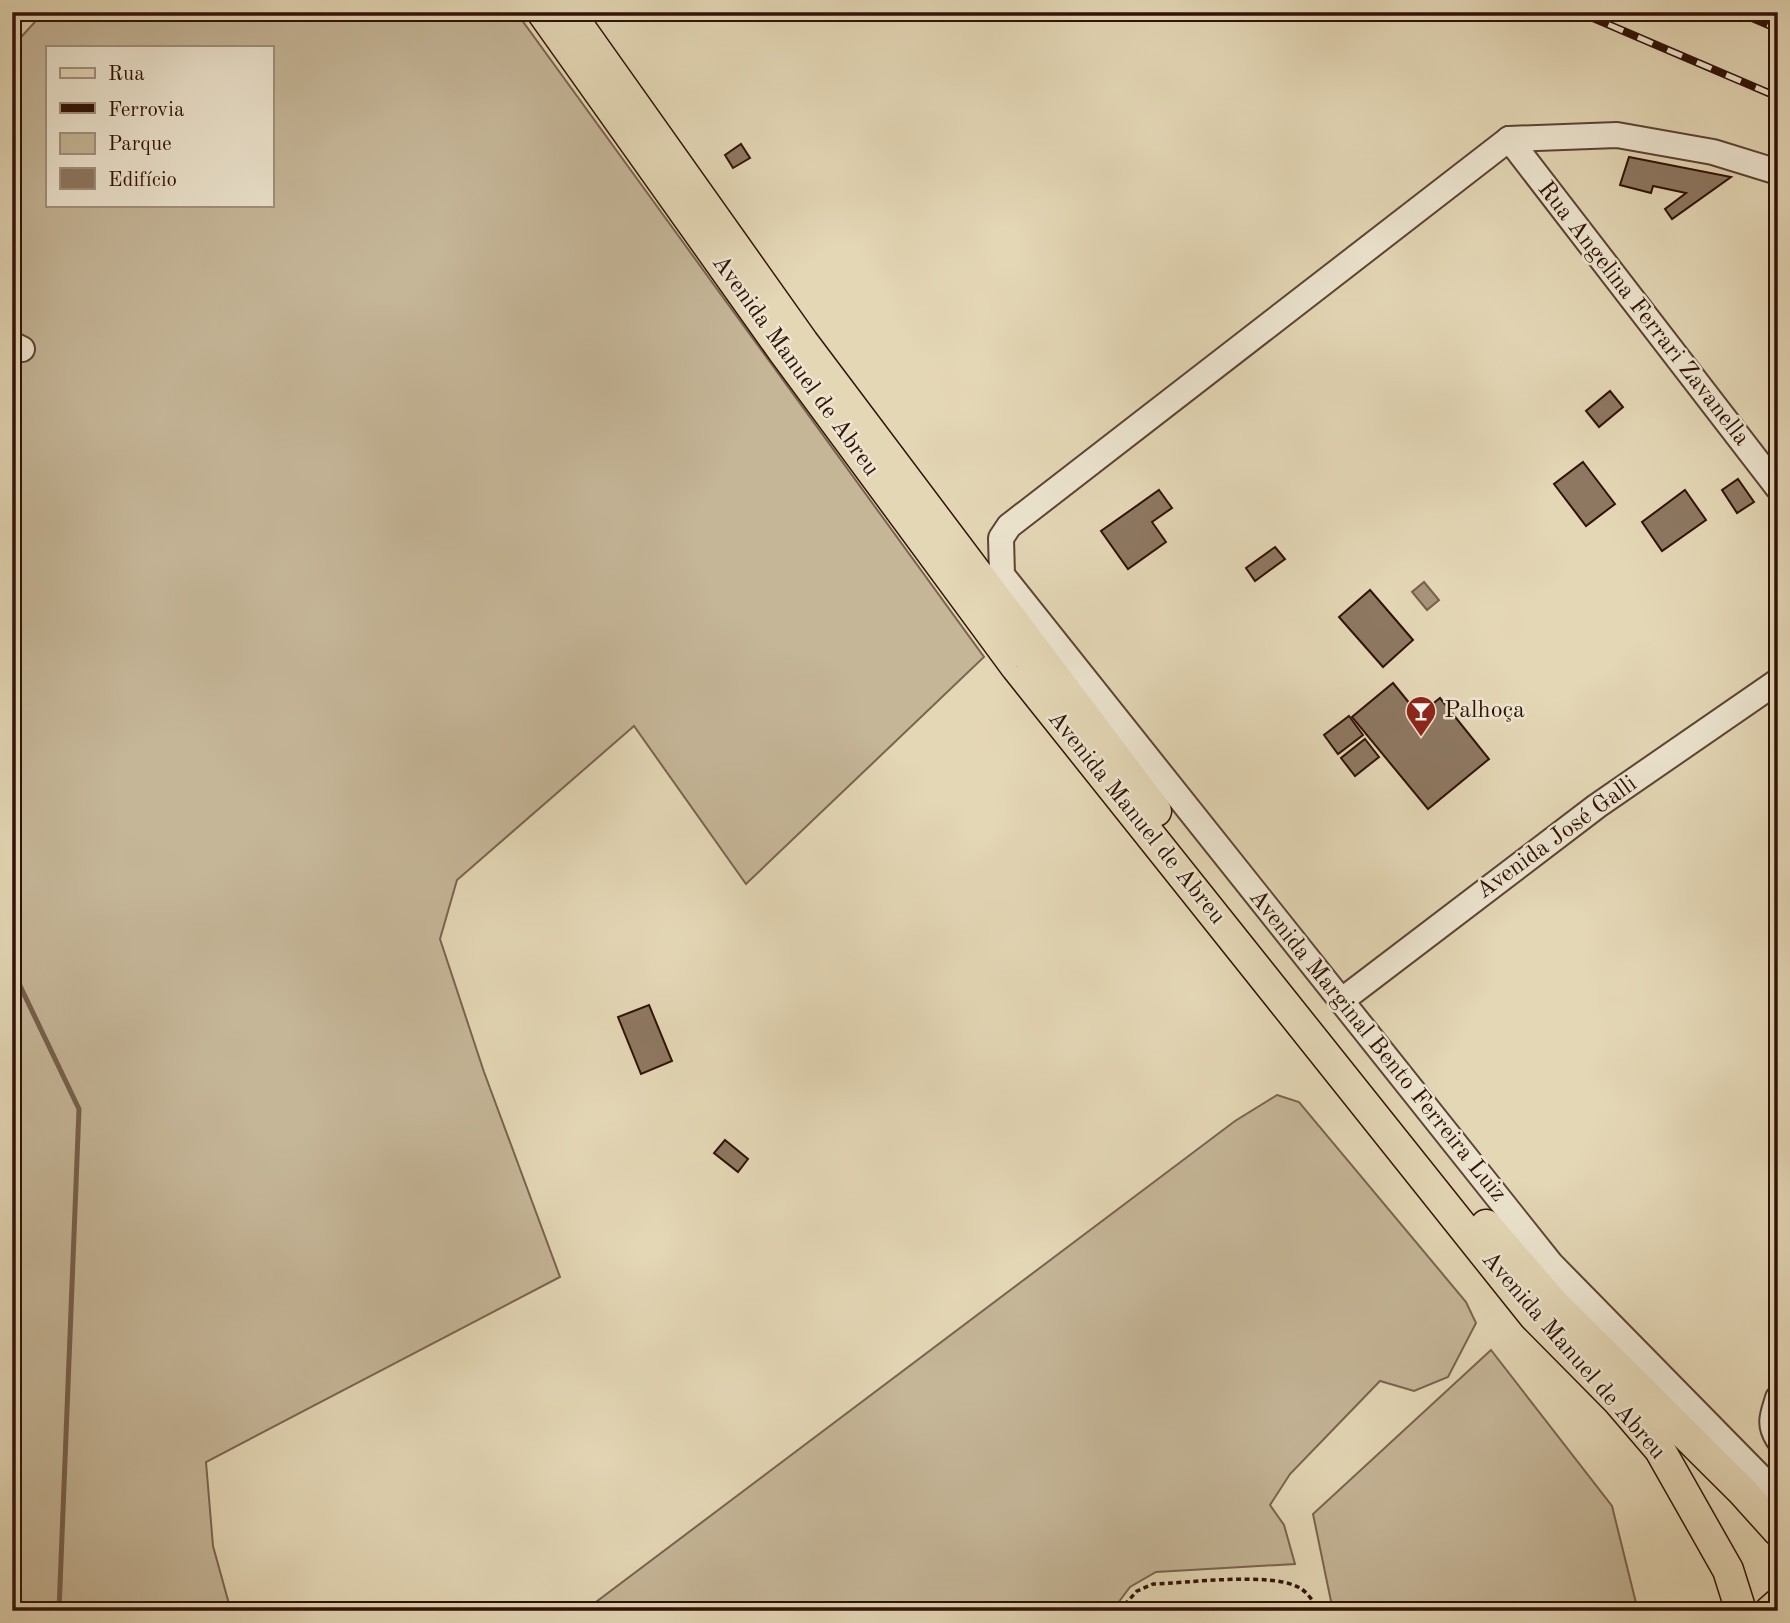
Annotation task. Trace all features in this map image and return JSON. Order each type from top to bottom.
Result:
[{"type":"main road","name":"Avenida Manuel de Abreu","points":[[542,12],[783,351],[1016,667],[1534,1316],[1618,1401],[1660,1450],[1728,1570],[1741,1611]]},
{"type":"main road","name":"Avenida Manuel de Abreu","points":[[569,12],[811,353],[973,571],[1304,1005],[1399,1124],[1554,1304],[1741,1490],[1778,1531]]},
{"type":"main road","points":[[1770,1611],[1778,1604]]},
{"type":"street","points":[[1509,139],[1617,135],[1713,152],[1778,172]]},
{"type":"street","name":"Rua Angelina Ferrari Zavanella","points":[[1509,139],[1778,488]]},
{"type":"street","name":"Avenida Marginal Bento Ferreira Luiz","points":[[1509,139],[1009,526],[1001,538],[1002,575],[1551,1264],[1778,1495]]},
{"type":"street","name":"Avenida José Galli","points":[[1341,1001],[1597,806],[1778,681]]},
{"type":"street","points":[[1778,1398],[1771,1420],[1772,1429],[1778,1439]]},
{"type":"street","points":[[1753,1470],[1778,1452]]},
{"type":"path","points":[[1119,1611],[1137,1591],[1153,1584],[1261,1579],[1283,1581],[1301,1588],[1320,1611]]},
{"type":"green space","points":[[44,12],[516,12],[984,657],[746,884],[634,726],[457,880],[440,939],[484,1072],[560,1277],[206,1462],[213,1546],[231,1611],[12,1611],[12,47]]},
{"type":"green space","points":[[1277,1095],[1299,1102],[1466,1302],[1476,1323],[1448,1377],[1414,1391],[1380,1381],[1290,1474],[1270,1505],[1284,1525],[1295,1564],[1156,1572],[1130,1587],[1112,1611],[584,1611],[1235,1121]]},
{"type":"green space","points":[[1491,1350],[1612,1506],[1638,1611],[1333,1611],[1313,1514]]},
{"type":"shaded area","points":[[1424,582],[1439,600],[1427,610],[1412,592]]},
{"type":"building","points":[[741,144],[750,158],[733,168],[725,155]]},
{"type":"building","points":[[1629,157],[1731,177],[1672,219],[1665,209],[1686,193],[1653,186],[1651,193],[1620,185]]},
{"type":"building","points":[[1610,391],[1623,407],[1599,427],[1586,411]]},
{"type":"building","points":[[1583,462],[1615,504],[1586,526],[1554,484]]},
{"type":"building","points":[[1738,479],[1754,502],[1737,513],[1722,490]]},
{"type":"building","points":[[1159,490],[1172,508],[1152,522],[1166,542],[1128,569],[1101,531]]},
{"type":"building","points":[[1685,490],[1706,520],[1662,551],[1642,522]]},
{"type":"building","points":[[1275,547],[1285,559],[1255,581],[1246,568]]},
{"type":"building","points":[[1370,590],[1413,640],[1383,667],[1339,617]]},
{"type":"building","name":"Palhoça","points":[[1393,683],[1419,715],[1440,698],[1489,759],[1428,809],[1352,717]]},
{"type":"building","points":[[1349,716],[1363,735],[1338,754],[1324,735]]},
{"type":"building","points":[[1365,739],[1379,757],[1355,776],[1341,758]]},
{"type":"building","points":[[649,1005],[672,1061],[641,1074],[618,1017]]},
{"type":"building","points":[[725,1140],[748,1159],[738,1172],[714,1153]]},
{"type":"waterway","points":[[12,969],[79,1109],[59,1611]]},
{"type":"railway","points":[[1579,12],[1778,97]]},
{"type":"railway","points":[[1738,12],[1778,29]]},
{"type":"place","name":"Palhoça","points":[[1421,738]]}]
